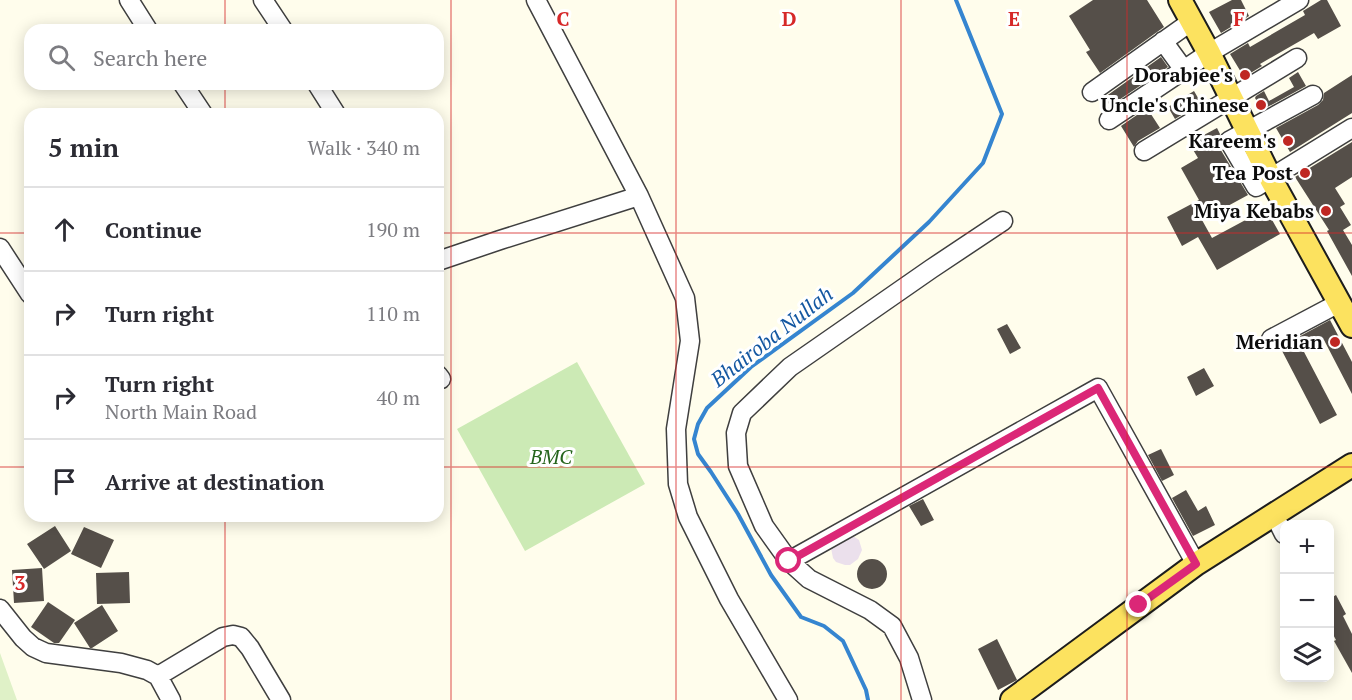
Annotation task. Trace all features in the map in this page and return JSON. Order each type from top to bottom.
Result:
[{"type":"main road","points":[[1180,0],[1209,53],[1270,178],[1352,327]]},
{"type":"main road","points":[[1294,520],[1351,472]]},
{"type":"main road","points":[[1012,700],[1196,564],[1351,472]]},
{"type":"main road","points":[[1034,700],[1203,574],[1280,531]]},
{"type":"street","points":[[129,0],[144,24]]},
{"type":"street","points":[[263,0],[279,24]]},
{"type":"street","points":[[536,0],[639,196],[685,298],[690,341],[676,429],[678,484],[688,517],[729,599],[788,700]]},
{"type":"street","points":[[1109,120],[1209,53],[1299,0]]},
{"type":"street","points":[[1092,92],[1192,21]]},
{"type":"street","points":[[1163,41],[1184,70]]},
{"type":"street","points":[[1143,151],[1297,58]]},
{"type":"street","points":[[187,90],[199,108]]},
{"type":"street","points":[[321,90],[332,108]]},
{"type":"street","points":[[1248,131],[1313,95]]},
{"type":"street","points":[[1270,178],[1352,128]]},
{"type":"street","points":[[444,259],[639,196]]},
{"type":"street","points":[[922,700],[909,658],[892,627],[870,610],[809,579],[789,561],[764,526],[738,466],[735,433],[742,413],[790,368],[1003,221]]},
{"type":"street","points":[[0,249],[24,285]]},
{"type":"street","points":[[1271,339],[1339,303]]},
{"type":"street","points":[[789,561],[1098,388],[1196,564]]},
{"type":"street","points":[[0,609],[22,638],[33,647],[46,652],[121,663],[147,670],[158,676],[171,700]]},
{"type":"street","points":[[158,676],[223,637],[233,635],[241,637],[250,648],[281,700]]},
{"type":"shaded area","points":[[850,534],[859,540],[862,550],[858,559],[850,565],[845,565],[836,562],[831,548],[832,543]]},
{"type":"green space","name":"BMC","points":[[577,362],[645,484],[525,551],[457,429]]},
{"type":"green space","points":[[0,653],[17,700],[0,700]]},
{"type":"building","points":[[1093,0],[1147,0],[1164,27],[1100,73],[1086,52],[1090,50],[1069,16]]},
{"type":"building","points":[[1232,0],[1241,0],[1249,16],[1221,33],[1209,12]]},
{"type":"building","points":[[1321,0],[1327,0],[1341,26],[1318,39],[1314,33],[1260,64],[1262,66],[1244,77],[1230,54],[1248,43],[1250,47],[1305,15],[1303,11]]},
{"type":"building","points":[[1161,57],[1168,67],[1110,106],[1105,97]]},
{"type":"building","points":[[1298,72],[1306,86],[1262,110],[1256,96],[1264,91],[1269,101],[1294,87],[1289,78]]},
{"type":"building","points":[[1352,75],[1352,113],[1290,152],[1276,128],[1318,105],[1323,100],[1324,93]]},
{"type":"building","points":[[1194,91],[1201,103],[1175,119],[1168,107]]},
{"type":"building","points":[[1147,108],[1160,128],[1138,141],[1134,147],[1121,126]]},
{"type":"building","points":[[1217,128],[1220,134],[1219,147],[1248,195],[1202,220],[1212,238],[1266,209],[1280,234],[1217,270],[1198,237],[1182,246],[1167,217],[1199,200],[1181,168],[1198,158],[1189,143]]},
{"type":"building","points":[[1352,142],[1352,177],[1335,188],[1345,204],[1340,207],[1351,225],[1343,230],[1352,245],[1352,276],[1327,231],[1329,230],[1295,177]]},
{"type":"building","points":[[1330,320],[1352,362],[1352,394],[1324,340],[1303,350],[1337,415],[1320,424],[1280,347]]},
{"type":"building","points":[[1007,324],[1021,348],[1010,354],[997,329]]},
{"type":"building","points":[[1204,368],[1214,386],[1196,396],[1187,377]]},
{"type":"building","points":[[1161,449],[1174,475],[1162,481],[1148,455]]},
{"type":"building","points":[[1186,490],[1198,511],[1206,506],[1215,525],[1193,536],[1172,498]]},
{"type":"building","points":[[923,499],[934,520],[921,526],[909,506]]},
{"type":"building","points":[[55,526],[71,551],[44,569],[27,544]]},
{"type":"building","points":[[84,527],[114,540],[101,568],[71,554]]},
{"type":"building","points":[[872,559],[883,563],[887,574],[883,585],[872,589],[861,585],[857,574],[861,563]]},
{"type":"building","points":[[42,568],[44,601],[14,603],[12,570]]},
{"type":"building","points":[[129,572],[130,603],[97,604],[96,573]]},
{"type":"building","points":[[1336,595],[1346,614],[1343,616],[1352,634],[1352,673],[1334,641],[1336,640],[1334,636],[1334,596]]},
{"type":"building","points":[[48,602],[75,620],[59,643],[54,643],[31,627]]},
{"type":"building","points":[[102,605],[118,631],[90,648],[74,623]]},
{"type":"building","points":[[997,639],[1017,680],[998,690],[978,649]]},
{"type":"waterway","name":"Bhairoba Nullah","points":[[868,700],[866,690],[843,641],[824,626],[801,617],[771,575],[738,514],[698,454],[694,439],[698,424],[707,408],[751,367],[853,293],[929,222],[983,163],[1002,114],[956,0]]},
{"type":"place","name":"Dorabjee's","points":[[1245,75]]},
{"type":"place","name":"Uncle's Chinese","points":[[1261,105]]},
{"type":"place","name":"Kareem's","points":[[1288,141]]},
{"type":"place","name":"Tea Post","points":[[1305,173]]},
{"type":"place","name":"Miya Kebabs","points":[[1326,211]]},
{"type":"place","name":"Meridian","points":[[1335,342]]},
{"type":"route","points":[[789,561],[1098,388],[1196,564],[1139,605]]}]
